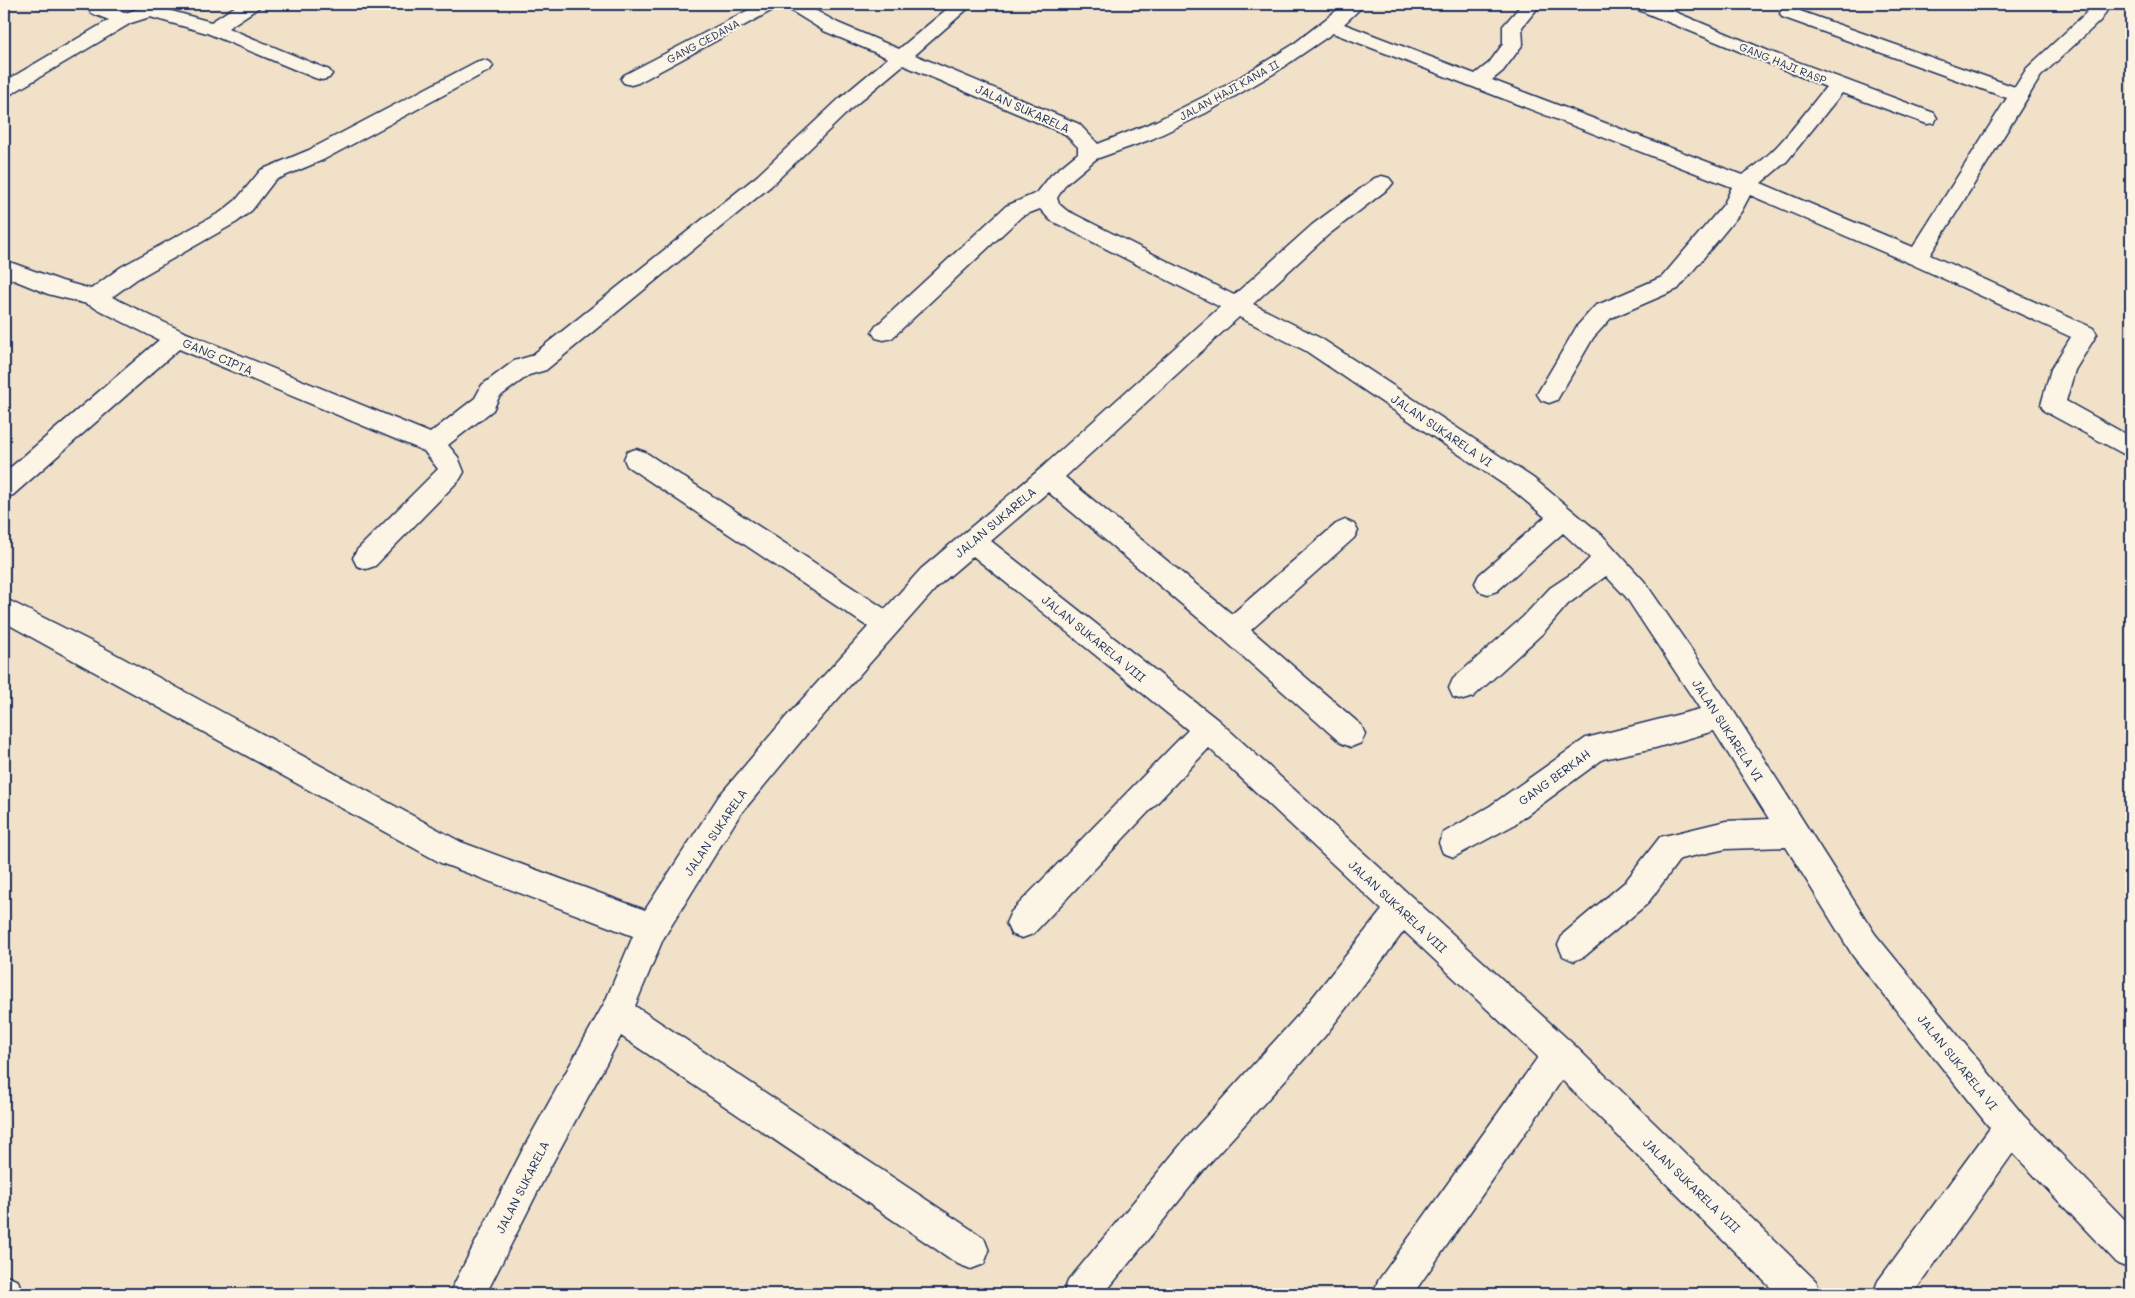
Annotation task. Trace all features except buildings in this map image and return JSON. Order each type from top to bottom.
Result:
[{"type":"street","points":[[94,4],[98,9],[124,18]]},
{"type":"street","points":[[214,29],[250,4]]},
{"type":"street","name":"GANG CEDANA","points":[[631,79],[774,4]]},
{"type":"street","name":"JALAN SUKARELA","points":[[791,4],[832,27],[1072,129],[1088,145],[1088,154]]},
{"type":"street","points":[[366,558],[451,472],[449,464],[433,444],[484,404],[490,391],[522,366],[538,364],[764,181],[846,103],[964,4]]},
{"type":"street","name":"JALAN HAJI KANA II","points":[[1088,154],[1122,145],[1201,108],[1289,58],[1332,26],[1356,4]]},
{"type":"street","points":[[1478,82],[1496,67],[1513,44],[1512,26],[1532,4]]},
{"type":"street","name":"GANG HAJI RASP","points":[[1641,4],[1838,85],[1927,118]]},
{"type":"street","points":[[1796,4],[1789,13],[2020,96]]},
{"type":"street","points":[[1917,258],[2034,72],[2093,17],[2102,4]]},
{"type":"street","points":[[4,90],[124,18],[150,11],[214,29],[322,74]]},
{"type":"street","points":[[1332,26],[1744,184],[1917,258],[2085,334],[2063,369],[2052,404],[2131,448]]},
{"type":"street","points":[[94,298],[129,274],[229,217],[244,205],[268,175],[316,155],[483,66]]},
{"type":"street","points":[[1549,394],[1585,332],[1603,312],[1670,283],[1733,207],[1744,184],[1763,172],[1780,156],[1838,85]]},
{"type":"street","points":[[1088,154],[1081,163],[1056,182],[1048,191],[1046,198],[1050,208],[1058,215],[1235,306]]},
{"type":"street","name":"JALAN SUKARELA","points":[[467,1294],[535,1161],[616,1012],[652,928],[729,806],[796,726],[930,577],[1048,477],[1320,230],[1382,183]]},
{"type":"street","points":[[884,332],[1014,211],[1046,198]]},
{"type":"street","name":"GANG CIPTA","points":[[4,268],[56,288],[94,298],[176,338],[433,444]]},
{"type":"street","name":"JALAN SUKARELA VI","points":[[1235,306],[1274,323],[1314,345],[1524,485],[1563,517],[1607,558],[1635,589],[1721,716],[1864,945],[2011,1127],[2131,1251]]},
{"type":"street","points":[[4,488],[176,338]]},
{"type":"street","points":[[636,459],[886,624]]},
{"type":"street","points":[[1048,477],[1232,630],[1351,734]]},
{"type":"street","points":[[1488,583],[1563,517]]},
{"type":"street","points":[[1232,630],[1345,531]]},
{"type":"street","name":"JALAN SUKARELA VIII","points":[[972,541],[1208,729],[1560,1056],[1803,1294]]},
{"type":"street","points":[[1463,688],[1533,625],[1560,596],[1589,576],[1607,558]]},
{"type":"street","points":[[4,609],[94,656],[452,853],[652,928]]},
{"type":"street","name":"GANG BERKAH","points":[[1454,843],[1501,816],[1596,746],[1654,735],[1721,716]]},
{"type":"street","points":[[1022,923],[1208,729]]},
{"type":"street","points":[[1574,945],[1636,893],[1671,847],[1726,835],[1793,832]]},
{"type":"street","points":[[1081,1294],[1195,1154],[1313,1024],[1402,909]]},
{"type":"street","points":[[616,1012],[971,1251]]},
{"type":"street","points":[[1391,1294],[1560,1056]]},
{"type":"street","points":[[1891,1294],[2011,1127]]}]
